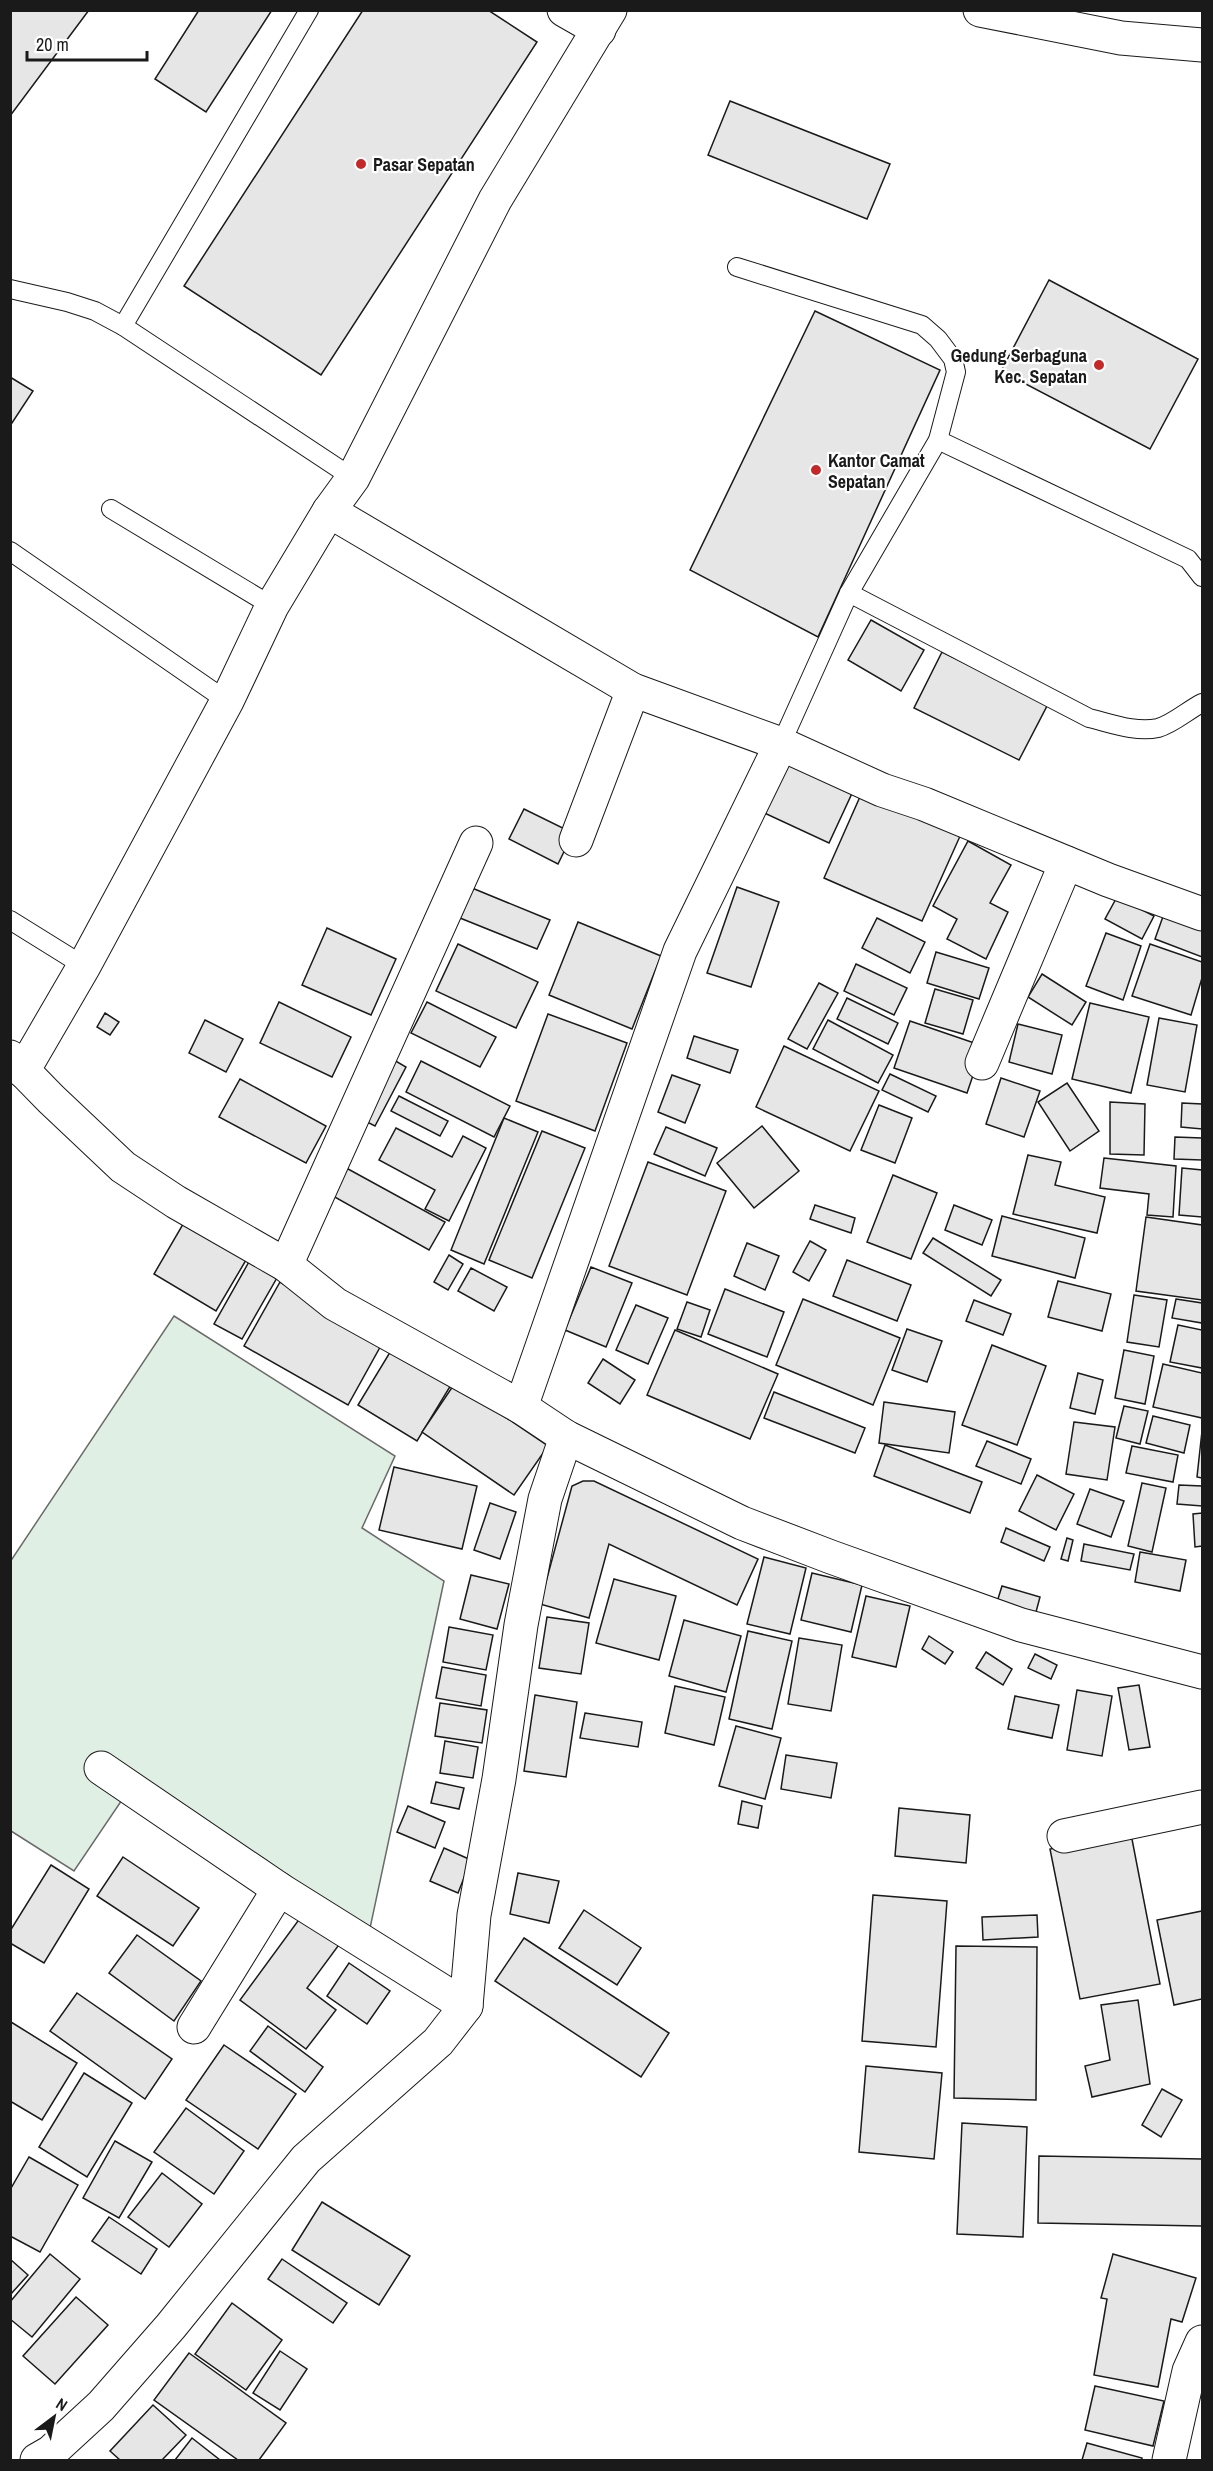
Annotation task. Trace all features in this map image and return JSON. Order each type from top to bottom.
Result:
[{"type":"street","points":[[564,10],[604,20],[495,200],[353,478],[329,510],[272,606],[227,701],[84,966],[17,1064],[123,1167],[176,1202],[286,1265],[335,1304],[521,1407],[566,1437],[742,1523],[831,1557],[1021,1625],[1203,1672]]},
{"type":"street","points":[[980,10],[1121,38],[1203,45]]},
{"type":"street","points":[[329,510],[633,690],[781,744],[882,790],[924,804],[1163,901],[1203,914]]},
{"type":"street","points":[[576,840],[633,690]]},
{"type":"street","points":[[521,1407],[680,951],[781,744]]},
{"type":"street","points":[[286,1265],[476,843]]},
{"type":"street","points":[[982,1064],[1066,863]]},
{"type":"street","points":[[37,2460],[51,2452],[101,2406],[171,2326],[306,2159],[438,2042],[466,2006],[474,1915],[499,1779],[521,1625],[545,1499],[566,1437]]},
{"type":"street","points":[[100,1768],[279,1889],[466,2006]]},
{"type":"street","points":[[1064,1836],[1203,1807]]},
{"type":"street","points":[[194,2027],[279,1889]]},
{"type":"street","points":[[1169,2460],[1189,2371],[1203,2342]]},
{"type":"lane","points":[[123,326],[309,10]]},
{"type":"lane","points":[[737,267],[922,325],[938,339],[948,352],[953,359],[956,372],[938,440],[849,593],[781,744]]},
{"type":"lane","points":[[10,289],[67,302],[94,311],[123,326],[353,478]]},
{"type":"lane","points":[[938,440],[1188,559],[1203,577]]},
{"type":"lane","points":[[111,509],[272,606]]},
{"type":"lane","points":[[10,551],[227,701]]},
{"type":"lane","points":[[849,593],[1089,718],[1126,727],[1160,728],[1203,703]]},
{"type":"lane","points":[[10,920],[84,966]]},
{"type":"green space","points":[[174,1316],[395,1456],[362,1528],[444,1581],[366,1947],[132,1785],[74,1871],[11,1831],[10,1562]]},
{"type":"building","points":[[89,10],[10,116],[10,11]]},
{"type":"building","points":[[199,10],[272,10],[206,112],[155,79]]},
{"type":"building","name":"Pasar Sepatan","points":[[363,10],[488,10],[537,42],[321,375],[184,286]]},
{"type":"building","points":[[730,101],[890,164],[867,219],[708,155]]},
{"type":"building","name":"Gedung Serbaguna Kec. Sepatan","points":[[1049,280],[1198,359],[1150,449],[1001,371]]},
{"type":"building","name":"Kantor Camat Sepatan","points":[[815,311],[940,370],[818,637],[690,570]]},
{"type":"building","points":[[10,377],[33,391],[10,426]]},
{"type":"building","points":[[871,620],[924,650],[901,691],[848,660]]},
{"type":"building","points":[[942,652],[1048,704],[1019,760],[914,708]]},
{"type":"building","points":[[785,756],[854,789],[829,843],[760,811]]},
{"type":"building","points":[[863,790],[961,834],[922,921],[824,878]]},
{"type":"building","points":[[524,809],[573,833],[558,864],[509,839]]},
{"type":"building","points":[[968,841],[1011,865],[990,903],[1008,912],[986,959],[947,939],[957,919],[933,906]]},
{"type":"building","points":[[737,887],[779,902],[751,987],[707,973]]},
{"type":"building","points":[[472,888],[550,920],[537,949],[460,918]]},
{"type":"building","points":[[1117,897],[1154,916],[1142,939],[1105,919]]},
{"type":"building","points":[[1166,908],[1202,923],[1202,957],[1155,939]]},
{"type":"building","points":[[877,918],[925,942],[910,973],[862,948]]},
{"type":"building","points":[[578,922],[661,956],[632,1029],[549,995]]},
{"type":"building","points":[[327,928],[396,959],[371,1015],[302,985]]},
{"type":"building","points":[[1106,933],[1141,946],[1123,1000],[1086,986]]},
{"type":"building","points":[[458,944],[538,982],[516,1028],[436,991]]},
{"type":"building","points":[[1150,944],[1202,962],[1202,978],[1191,1015],[1132,996]]},
{"type":"building","points":[[936,952],[989,968],[979,999],[927,983]]},
{"type":"building","points":[[856,964],[907,988],[894,1015],[844,991]]},
{"type":"building","points":[[1042,974],[1086,1002],[1072,1025],[1028,997]]},
{"type":"building","points":[[819,983],[838,993],[807,1049],[788,1039]]},
{"type":"building","points":[[935,989],[973,1000],[963,1034],[925,1023]]},
{"type":"building","points":[[847,998],[898,1023],[888,1044],[837,1019]]},
{"type":"building","points":[[279,1002],[351,1037],[332,1077],[260,1043]]},
{"type":"building","points":[[427,1002],[496,1037],[480,1067],[411,1033]]},
{"type":"building","points":[[1090,1003],[1149,1017],[1131,1093],[1072,1079]]},
{"type":"building","points":[[105,1013],[119,1022],[110,1035],[97,1027]]},
{"type":"building","points":[[548,1014],[627,1043],[595,1131],[516,1101]]},
{"type":"building","points":[[1159,1018],[1197,1025],[1185,1092],[1147,1085]]},
{"type":"building","points":[[205,1020],[243,1039],[226,1072],[189,1053]]},
{"type":"building","points":[[828,1020],[893,1055],[878,1083],[813,1049]]},
{"type":"building","points":[[910,1021],[983,1046],[967,1093],[894,1068]]},
{"type":"building","points":[[1018,1024],[1062,1035],[1052,1074],[1009,1062]]},
{"type":"building","points":[[694,1036],[738,1050],[730,1073],[687,1058]]},
{"type":"building","points":[[784,1046],[879,1091],[850,1151],[756,1107]]},
{"type":"building","points":[[387,1056],[406,1067],[375,1126],[355,1116]]},
{"type":"building","points":[[421,1061],[510,1106],[494,1137],[406,1092]]},
{"type":"building","points":[[890,1074],[936,1096],[928,1112],[882,1090]]},
{"type":"building","points":[[672,1075],[700,1085],[685,1123],[658,1112]]},
{"type":"building","points":[[1001,1078],[1040,1091],[1024,1137],[986,1124]]},
{"type":"building","points":[[240,1079],[326,1126],[306,1163],[219,1117]]},
{"type":"building","points":[[1067,1083],[1099,1131],[1070,1151],[1038,1102]]},
{"type":"building","points":[[399,1096],[448,1121],[440,1136],[391,1111]]},
{"type":"building","points":[[1110,1102],[1145,1104],[1144,1155],[1110,1154]]},
{"type":"building","points":[[1182,1103],[1202,1104],[1202,1129],[1181,1127]]},
{"type":"building","points":[[879,1105],[912,1118],[895,1163],[861,1150]]},
{"type":"building","points":[[504,1118],[538,1132],[484,1264],[451,1250]]},
{"type":"building","points":[[762,1126],[799,1171],[754,1208],[717,1163]]},
{"type":"building","points":[[666,1127],[717,1148],[705,1176],[654,1154]]},
{"type":"building","points":[[396,1128],[452,1157],[463,1136],[486,1148],[449,1221],[425,1209],[435,1190],[379,1160]]},
{"type":"building","points":[[542,1131],[585,1148],[532,1278],[489,1260]]},
{"type":"building","points":[[1175,1137],[1202,1138],[1202,1160],[1174,1159]]},
{"type":"building","points":[[1028,1155],[1061,1162],[1055,1185],[1105,1197],[1097,1233],[1013,1214]]},
{"type":"building","points":[[1104,1158],[1176,1166],[1173,1217],[1147,1215],[1149,1194],[1100,1188]]},
{"type":"building","points":[[648,1162],[726,1191],[687,1295],[609,1266]]},
{"type":"building","points":[[339,1164],[445,1222],[429,1250],[324,1191]]},
{"type":"building","points":[[1182,1168],[1202,1170],[1202,1217],[1179,1215]]},
{"type":"building","points":[[893,1175],[937,1193],[911,1259],[867,1242]]},
{"type":"building","points":[[815,1205],[855,1218],[851,1233],[810,1219]]},
{"type":"building","points":[[954,1205],[992,1220],[982,1245],[945,1230]]},
{"type":"building","points":[[1002,1216],[1085,1238],[1075,1278],[992,1256]]},
{"type":"building","points":[[1146,1217],[1202,1225],[1202,1300],[1136,1291]]},
{"type":"building","points":[[186,1219],[249,1255],[216,1311],[154,1274]]},
{"type":"building","points":[[933,1238],[1001,1280],[991,1296],[923,1253]]},
{"type":"building","points":[[810,1241],[826,1250],[809,1281],[793,1272]]},
{"type":"building","points":[[747,1243],[779,1256],[765,1290],[734,1276]]},
{"type":"building","points":[[449,1255],[463,1264],[448,1290],[434,1282]]},
{"type":"building","points":[[250,1260],[278,1276],[242,1339],[214,1324]]},
{"type":"building","points":[[847,1260],[911,1285],[897,1321],[833,1296]]},
{"type":"building","points":[[591,1267],[632,1283],[606,1347],[565,1330]]},
{"type":"building","points":[[471,1268],[507,1287],[494,1311],[458,1291]]},
{"type":"building","points":[[1058,1281],[1111,1294],[1102,1331],[1048,1317]]},
{"type":"building","points":[[280,1282],[384,1340],[348,1405],[244,1346]]},
{"type":"building","points":[[725,1289],[784,1312],[767,1357],[708,1334]]},
{"type":"building","points":[[1134,1295],[1167,1300],[1159,1347],[1127,1342]]},
{"type":"building","points":[[803,1299],[900,1338],[873,1405],[776,1365]]},
{"type":"building","points":[[1176,1299],[1202,1303],[1202,1323],[1172,1318]]},
{"type":"building","points":[[974,1300],[1011,1314],[1003,1335],[966,1321]]},
{"type":"building","points":[[687,1302],[710,1310],[701,1337],[677,1329]]},
{"type":"building","points":[[636,1305],[668,1318],[648,1364],[616,1350]]},
{"type":"building","points":[[1178,1325],[1202,1330],[1202,1368],[1170,1362]]},
{"type":"building","points":[[907,1329],[942,1341],[927,1382],[892,1370]]},
{"type":"building","points":[[675,1330],[778,1374],[750,1439],[647,1395]]},
{"type":"building","points":[[395,1344],[454,1380],[417,1441],[358,1405]]},
{"type":"building","points":[[992,1345],[1046,1366],[1017,1445],[962,1425]]},
{"type":"building","points":[[1124,1350],[1154,1356],[1145,1404],[1115,1398]]},
{"type":"building","points":[[603,1359],[635,1380],[620,1404],[588,1383]]},
{"type":"building","points":[[1163,1364],[1202,1373],[1202,1418],[1153,1407]]},
{"type":"building","points":[[1078,1373],[1103,1380],[1095,1414],[1070,1408]]},
{"type":"building","points":[[455,1383],[548,1446],[514,1495],[422,1432]]},
{"type":"building","points":[[774,1392],[865,1428],[855,1453],[764,1418]]},
{"type":"building","points":[[884,1402],[955,1412],[949,1453],[879,1443]]},
{"type":"building","points":[[1124,1406],[1148,1411],[1140,1444],[1116,1438]]},
{"type":"building","points":[[1153,1416],[1190,1425],[1184,1453],[1146,1443]]},
{"type":"building","points":[[1074,1422],[1115,1427],[1107,1480],[1066,1474]]},
{"type":"building","points":[[1202,1431],[1202,1478],[1197,1477]]},
{"type":"building","points":[[987,1441],[1031,1459],[1021,1484],[976,1466]]},
{"type":"building","points":[[885,1445],[982,1482],[970,1513],[874,1476]]},
{"type":"building","points":[[1132,1446],[1178,1455],[1173,1482],[1126,1473]]},
{"type":"building","points":[[394,1467],[477,1486],[462,1549],[379,1530]]},
{"type":"building","points":[[1037,1475],[1074,1494],[1056,1530],[1019,1511]]},
{"type":"building","points":[[583,1481],[594,1481],[758,1559],[737,1605],[609,1544],[589,1618],[540,1604],[572,1486]]},
{"type":"building","points":[[1142,1483],[1166,1488],[1152,1552],[1128,1546]]},
{"type":"building","points":[[1179,1485],[1202,1486],[1202,1506],[1177,1504]]},
{"type":"building","points":[[1090,1489],[1124,1501],[1111,1537],[1077,1524]]},
{"type":"building","points":[[490,1503],[516,1512],[500,1559],[474,1550]]},
{"type":"building","points":[[1202,1513],[1202,1546],[1195,1547],[1193,1514]]},
{"type":"building","points":[[1006,1528],[1050,1547],[1044,1561],[1001,1542]]},
{"type":"building","points":[[1067,1538],[1073,1540],[1068,1561],[1061,1559]]},
{"type":"building","points":[[1084,1544],[1134,1554],[1130,1570],[1081,1561]]},
{"type":"building","points":[[1140,1552],[1186,1560],[1180,1591],[1135,1582]]},
{"type":"building","points":[[764,1557],[806,1568],[790,1634],[747,1624]]},
{"type":"building","points":[[812,1573],[862,1585],[851,1632],[801,1620]]},
{"type":"building","points":[[471,1575],[509,1584],[497,1629],[460,1619]]},
{"type":"building","points":[[614,1579],[676,1596],[659,1660],[596,1643]]},
{"type":"building","points":[[1002,1586],[1040,1597],[1036,1612],[997,1602]]},
{"type":"building","points":[[866,1596],[910,1606],[896,1667],[852,1657]]},
{"type":"building","points":[[547,1617],[589,1623],[581,1674],[539,1668]]},
{"type":"building","points":[[684,1620],[741,1636],[726,1692],[669,1676]]},
{"type":"building","points":[[449,1627],[493,1635],[486,1670],[443,1662]]},
{"type":"building","points":[[748,1631],[792,1641],[772,1729],[729,1719]]},
{"type":"building","points":[[929,1636],[953,1652],[945,1664],[922,1649]]},
{"type":"building","points":[[799,1638],[842,1645],[831,1711],[788,1704]]},
{"type":"building","points":[[986,1652],[1012,1669],[1003,1685],[976,1668]]},
{"type":"building","points":[[1035,1654],[1057,1665],[1051,1679],[1028,1668]]},
{"type":"building","points":[[442,1667],[486,1675],[481,1706],[436,1698]]},
{"type":"building","points":[[1139,1685],[1150,1747],[1129,1750],[1118,1688]]},
{"type":"building","points":[[675,1686],[725,1697],[714,1745],[665,1733]]},
{"type":"building","points":[[1077,1690],[1112,1696],[1102,1756],[1067,1750]]},
{"type":"building","points":[[535,1695],[577,1702],[566,1777],[524,1771]]},
{"type":"building","points":[[1015,1696],[1059,1705],[1052,1738],[1008,1729]]},
{"type":"building","points":[[440,1703],[487,1710],[482,1743],[435,1736]]},
{"type":"building","points":[[585,1713],[642,1722],[638,1747],[580,1738]]},
{"type":"building","points":[[736,1726],[781,1738],[765,1799],[719,1786]]},
{"type":"building","points":[[445,1741],[478,1747],[473,1778],[440,1773]]},
{"type":"building","points":[[786,1755],[837,1763],[831,1798],[781,1789]]},
{"type":"building","points":[[436,1782],[464,1788],[459,1809],[431,1803]]},
{"type":"building","points":[[742,1801],[762,1806],[758,1828],[738,1824]]},
{"type":"building","points":[[408,1806],[445,1822],[435,1848],[397,1832]]},
{"type":"building","points":[[899,1808],[970,1815],[966,1863],[895,1856]]},
{"type":"building","points":[[1131,1834],[1160,1984],[1080,1999],[1050,1849]]},
{"type":"building","points":[[444,1848],[471,1860],[458,1893],[430,1881]]},
{"type":"building","points":[[123,1857],[199,1908],[173,1946],[97,1896]]},
{"type":"building","points":[[51,1865],[89,1889],[44,1963],[10,1943],[10,1931]]},
{"type":"building","points":[[518,1873],[559,1881],[549,1923],[510,1914]]},
{"type":"building","points":[[873,1895],[947,1901],[936,2047],[862,2041]]},
{"type":"building","points":[[306,1910],[344,1938],[307,1988],[336,2010],[306,2049],[240,2000]]},
{"type":"building","points":[[584,1910],[641,1948],[617,1985],[559,1948]]},
{"type":"building","points":[[1202,1911],[1202,1999],[1174,2005],[1157,1920]]},
{"type":"building","points":[[1037,1915],[1038,1937],[983,1940],[982,1917]]},
{"type":"building","points":[[137,1935],[201,1981],[174,2021],[109,1973]]},
{"type":"building","points":[[524,1938],[669,2033],[641,2077],[495,1981]]},
{"type":"building","points":[[956,1946],[1037,1947],[1036,2100],[954,2098]]},
{"type":"building","points":[[349,1963],[390,1991],[367,2024],[327,1996]]},
{"type":"building","points":[[77,1993],[172,2059],[145,2099],[50,2031]]},
{"type":"building","points":[[1138,2000],[1150,2084],[1092,2097],[1085,2066],[1110,2060],[1101,2005]]},
{"type":"building","points":[[11,2022],[77,2063],[42,2120],[10,2101]]},
{"type":"building","points":[[268,2026],[323,2067],[305,2092],[250,2051]]},
{"type":"building","points":[[224,2045],[296,2094],[258,2149],[186,2100]]},
{"type":"building","points":[[866,2066],[942,2073],[934,2159],[859,2152]]},
{"type":"building","points":[[84,2073],[132,2103],[87,2177],[39,2147]]},
{"type":"building","points":[[1162,2089],[1182,2100],[1161,2137],[1142,2125]]},
{"type":"building","points":[[186,2108],[244,2151],[214,2194],[154,2152]]},
{"type":"building","points":[[962,2123],[1027,2127],[1023,2237],[957,2234]]},
{"type":"building","points":[[115,2141],[152,2162],[119,2218],[83,2198]]},
{"type":"building","points":[[1039,2156],[1202,2159],[1202,2226],[1038,2223]]},
{"type":"building","points":[[29,2157],[78,2185],[40,2252],[10,2236],[10,2190]]},
{"type":"building","points":[[162,2173],[202,2204],[169,2247],[128,2217]]},
{"type":"building","points":[[322,2202],[410,2256],[379,2305],[292,2250]]},
{"type":"building","points":[[109,2217],[157,2249],[141,2274],[92,2241]]},
{"type":"building","points":[[50,2254],[80,2279],[32,2337],[10,2319],[10,2302]]},
{"type":"building","points":[[1113,2254],[1196,2278],[1182,2322],[1171,2319],[1158,2387],[1094,2375],[1107,2299],[1101,2298]]},
{"type":"building","points":[[10,2259],[28,2275],[10,2295]]},
{"type":"building","points":[[282,2259],[347,2303],[333,2323],[268,2279]]},
{"type":"building","points":[[76,2297],[108,2325],[55,2384],[23,2356]]},
{"type":"building","points":[[232,2303],[282,2340],[246,2390],[195,2354]]},
{"type":"building","points":[[280,2351],[307,2369],[280,2410],[253,2393]]},
{"type":"building","points":[[189,2353],[286,2423],[259,2460],[238,2460],[154,2400]]},
{"type":"building","points":[[1095,2386],[1164,2401],[1153,2446],[1085,2430]]},
{"type":"building","points":[[153,2405],[186,2435],[162,2460],[120,2460],[110,2451]]},
{"type":"building","points":[[192,2438],[220,2460],[175,2460]]},
{"type":"building","points":[[1087,2443],[1142,2458],[1142,2460],[1082,2460]]},
{"type":"place","name":"Pasar Sepatan","points":[[361,164]]},
{"type":"place","name":"Gedung Serbaguna Kec. Sepatan","points":[[1099,365]]},
{"type":"place","name":"Kantor Camat Sepatan","points":[[816,470]]}]
